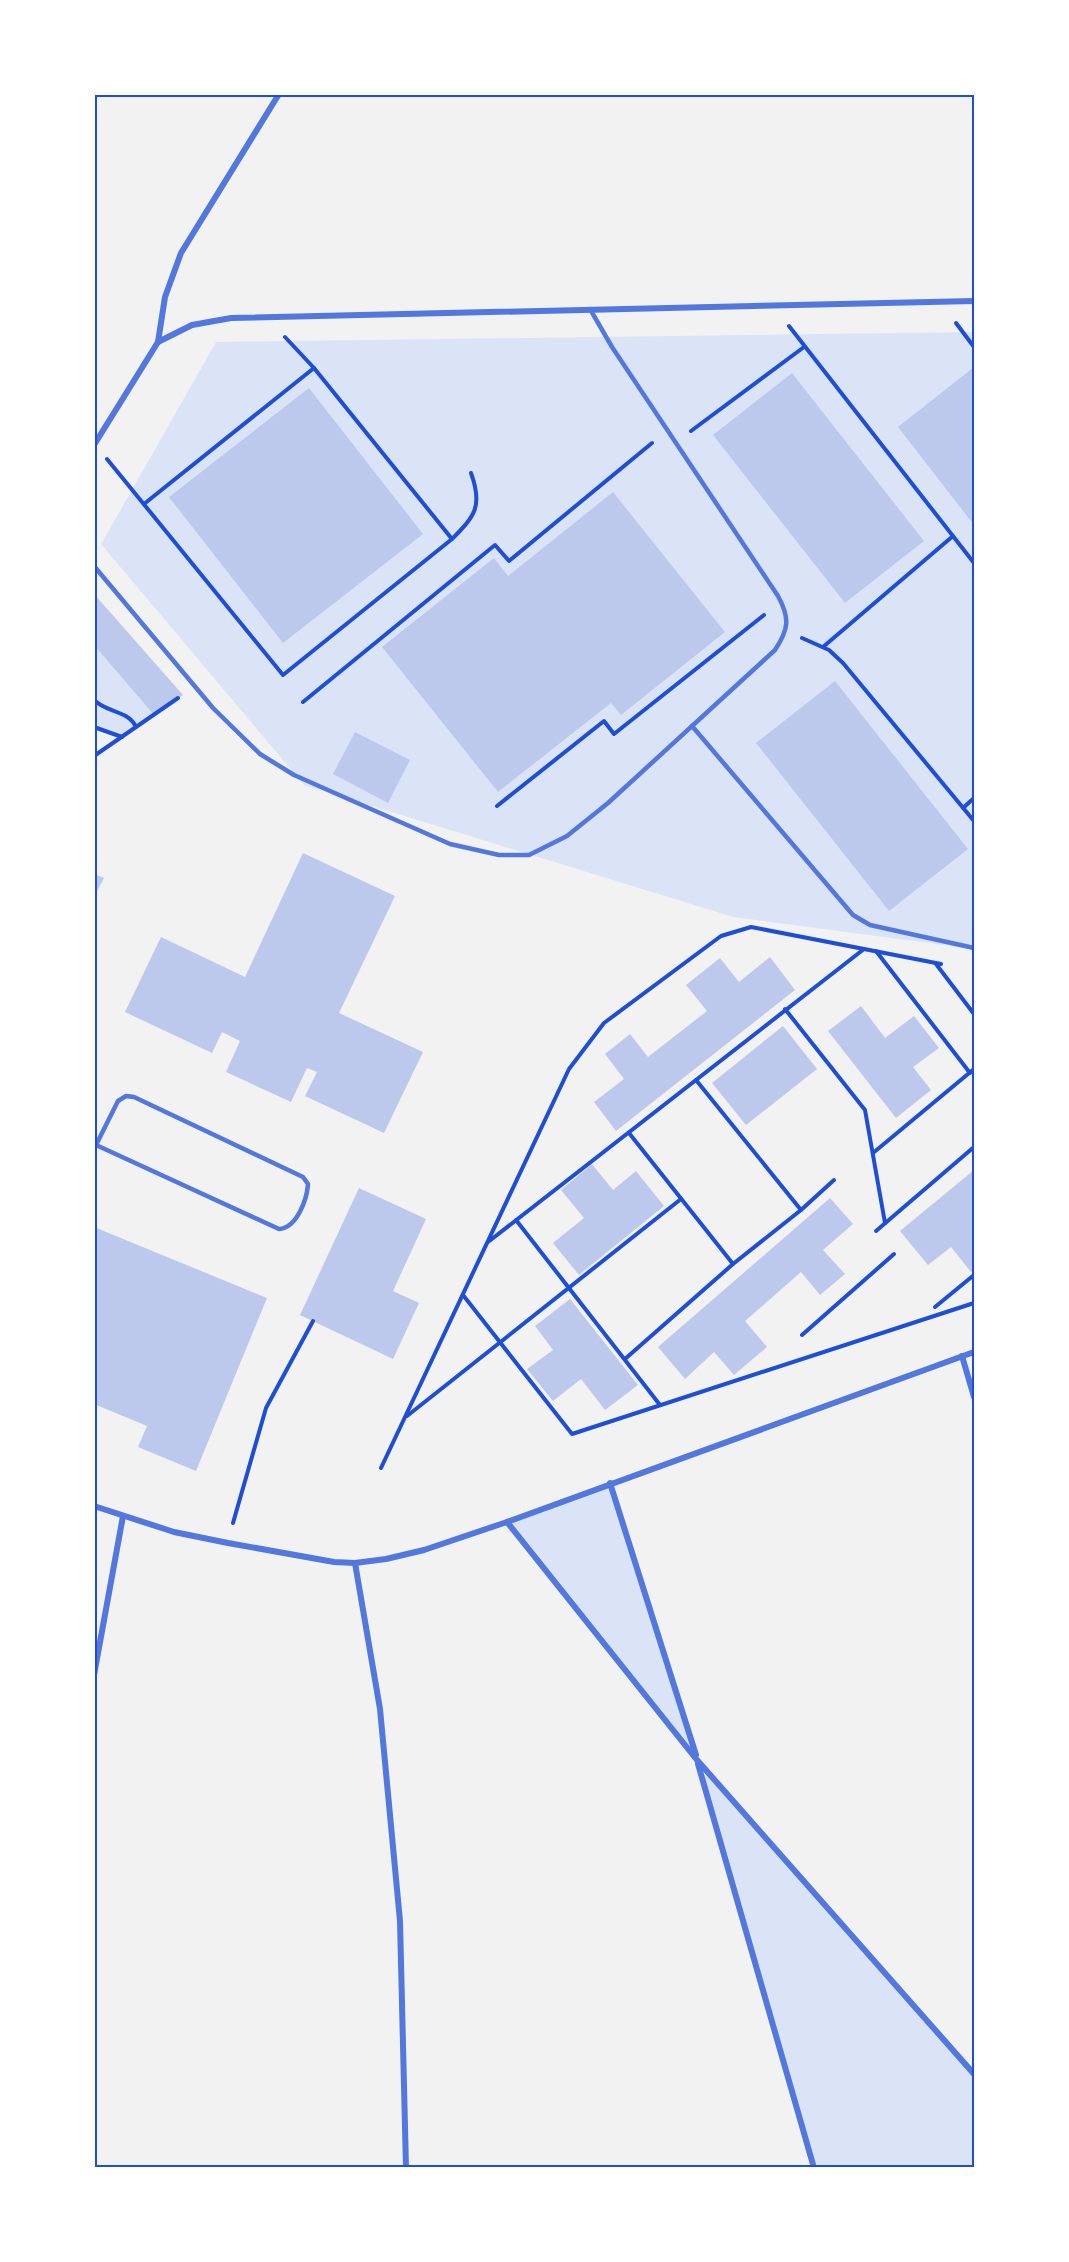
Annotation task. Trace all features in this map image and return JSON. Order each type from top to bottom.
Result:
[{"type":"street","points":[[95,444],[158,342],[165,297],[181,253],[279,94]]},
{"type":"street","points":[[158,342],[192,325],[231,318],[267,316],[975,301]]},
{"type":"street","points":[[94,1506],[174,1532],[334,1562],[355,1563],[424,1550],[507,1522],[975,1352]]},
{"type":"street","points":[[962,1356],[975,1397]]},
{"type":"street","points":[[610,1483],[697,1760],[814,2168]]},
{"type":"street","points":[[94,1675],[123,1516]]},
{"type":"street","points":[[507,1522],[697,1760],[975,2074]]},
{"type":"street","points":[[355,1563],[380,1709],[400,1921],[403,1958],[406,2168]]},
{"type":"lane","points":[[94,566],[213,708],[261,754],[294,775],[450,844],[499,855],[529,855],[567,836],[775,650],[788,626],[786,609],[590,309]]},
{"type":"lane","points":[[692,726],[853,915],[870,926],[975,948]]},
{"type":"lane","points":[[126,1096],[134,1097],[303,1178],[308,1184],[308,1192],[292,1224],[287,1229],[279,1229],[95,1147],[118,1101],[126,1096]]},
{"type":"path","points":[[775,305],[804,347],[975,563]]},
{"type":"path","points":[[267,316],[314,368],[452,539]]},
{"type":"path","points":[[676,443],[804,347]]},
{"type":"path","points":[[144,504],[314,368]]},
{"type":"path","points":[[303,702],[495,545],[509,561],[668,430]]},
{"type":"path","points":[[95,444],[283,675],[452,539],[469,522],[477,506],[478,491],[471,473]]},
{"type":"path","points":[[823,647],[953,536]]},
{"type":"path","points":[[497,806],[604,722],[614,734],[781,602]]},
{"type":"path","points":[[785,633],[823,647],[843,663],[975,821]]},
{"type":"path","points":[[94,756],[194,686]]},
{"type":"path","points":[[94,700],[104,708],[127,716],[136,727]]},
{"type":"path","points":[[94,727],[122,737]]},
{"type":"path","points":[[963,808],[975,798]]},
{"type":"path","points":[[381,1468],[569,1069],[604,1023],[721,936],[750,927],[945,965]]},
{"type":"path","points":[[487,1242],[864,948]]},
{"type":"path","points":[[876,951],[970,1073]]},
{"type":"path","points":[[935,963],[975,1014]]},
{"type":"path","points":[[785,1010],[865,1110],[885,1223]]},
{"type":"path","points":[[873,1153],[975,1069]]},
{"type":"path","points":[[696,1080],[698,1079],[801,1210]]},
{"type":"path","points":[[629,1133],[733,1264]]},
{"type":"path","points":[[876,1231],[975,1147]]},
{"type":"path","points":[[625,1359],[733,1264],[801,1210],[834,1180]]},
{"type":"path","points":[[404,1418],[681,1199]]},
{"type":"path","points":[[516,1220],[660,1405]]},
{"type":"path","points":[[802,1335],[894,1254]]},
{"type":"path","points":[[935,1307],[975,1275]]},
{"type":"path","points":[[463,1294],[572,1434],[975,1303]]},
{"type":"path","points":[[228,1543],[266,1408],[314,1321]]},
{"type":"shaded area","points":[[974,332],[974,949],[733,917],[304,785],[101,544],[216,342]]},
{"type":"shaded area","points":[[94,645],[154,715],[122,737],[95,727]]},
{"type":"shaded area","points":[[610,1483],[697,1760],[507,1522]]},
{"type":"shaded area","points":[[697,1760],[974,2074],[974,2167],[814,2167]]},
{"type":"building","points":[[974,367],[974,525],[898,427]]},
{"type":"building","points":[[792,373],[924,541],[845,603],[713,435]]},
{"type":"building","points":[[309,388],[423,534],[283,643],[169,497]]},
{"type":"building","points":[[613,492],[725,632],[621,715],[611,703],[498,792],[382,647],[494,558],[508,576]]},
{"type":"building","points":[[94,594],[183,695],[154,715],[94,645]]},
{"type":"building","points":[[835,681],[968,849],[889,911],[756,743]]},
{"type":"building","points":[[355,732],[410,760],[388,803],[333,774]]},
{"type":"building","points":[[303,853],[395,896],[339,1013],[423,1052],[384,1133],[305,1096],[317,1072],[307,1068],[291,1102],[226,1072],[240,1041],[222,1032],[212,1053],[125,1012],[161,937],[245,977]]},
{"type":"building","points":[[94,874],[104,878],[94,897]]},
{"type":"building","points":[[770,957],[795,990],[616,1131],[594,1102],[624,1079],[605,1054],[630,1034],[648,1057],[707,1011],[686,985],[720,958],[739,982]]},
{"type":"building","points":[[861,1006],[885,1038],[914,1016],[939,1048],[913,1067],[931,1090],[896,1118],[828,1031]]},
{"type":"building","points":[[783,1026],[817,1069],[746,1125],[712,1083]]},
{"type":"building","points":[[592,1164],[613,1190],[636,1171],[664,1206],[579,1275],[553,1243],[584,1218],[561,1190]]},
{"type":"building","points":[[974,1170],[974,1269],[971,1272],[951,1247],[928,1265],[900,1231]]},
{"type":"building","points":[[359,1188],[426,1219],[393,1291],[419,1303],[393,1359],[300,1315]]},
{"type":"building","points":[[830,1198],[853,1224],[823,1250],[845,1274],[820,1295],[801,1272],[745,1321],[767,1347],[734,1375],[714,1352],[685,1379],[658,1347]]},
{"type":"building","points":[[94,1227],[267,1298],[196,1471],[138,1447],[147,1426],[94,1404]]},
{"type":"building","points":[[570,1299],[638,1385],[605,1410],[581,1379],[553,1401],[527,1369],[553,1350],[535,1326]]}]
